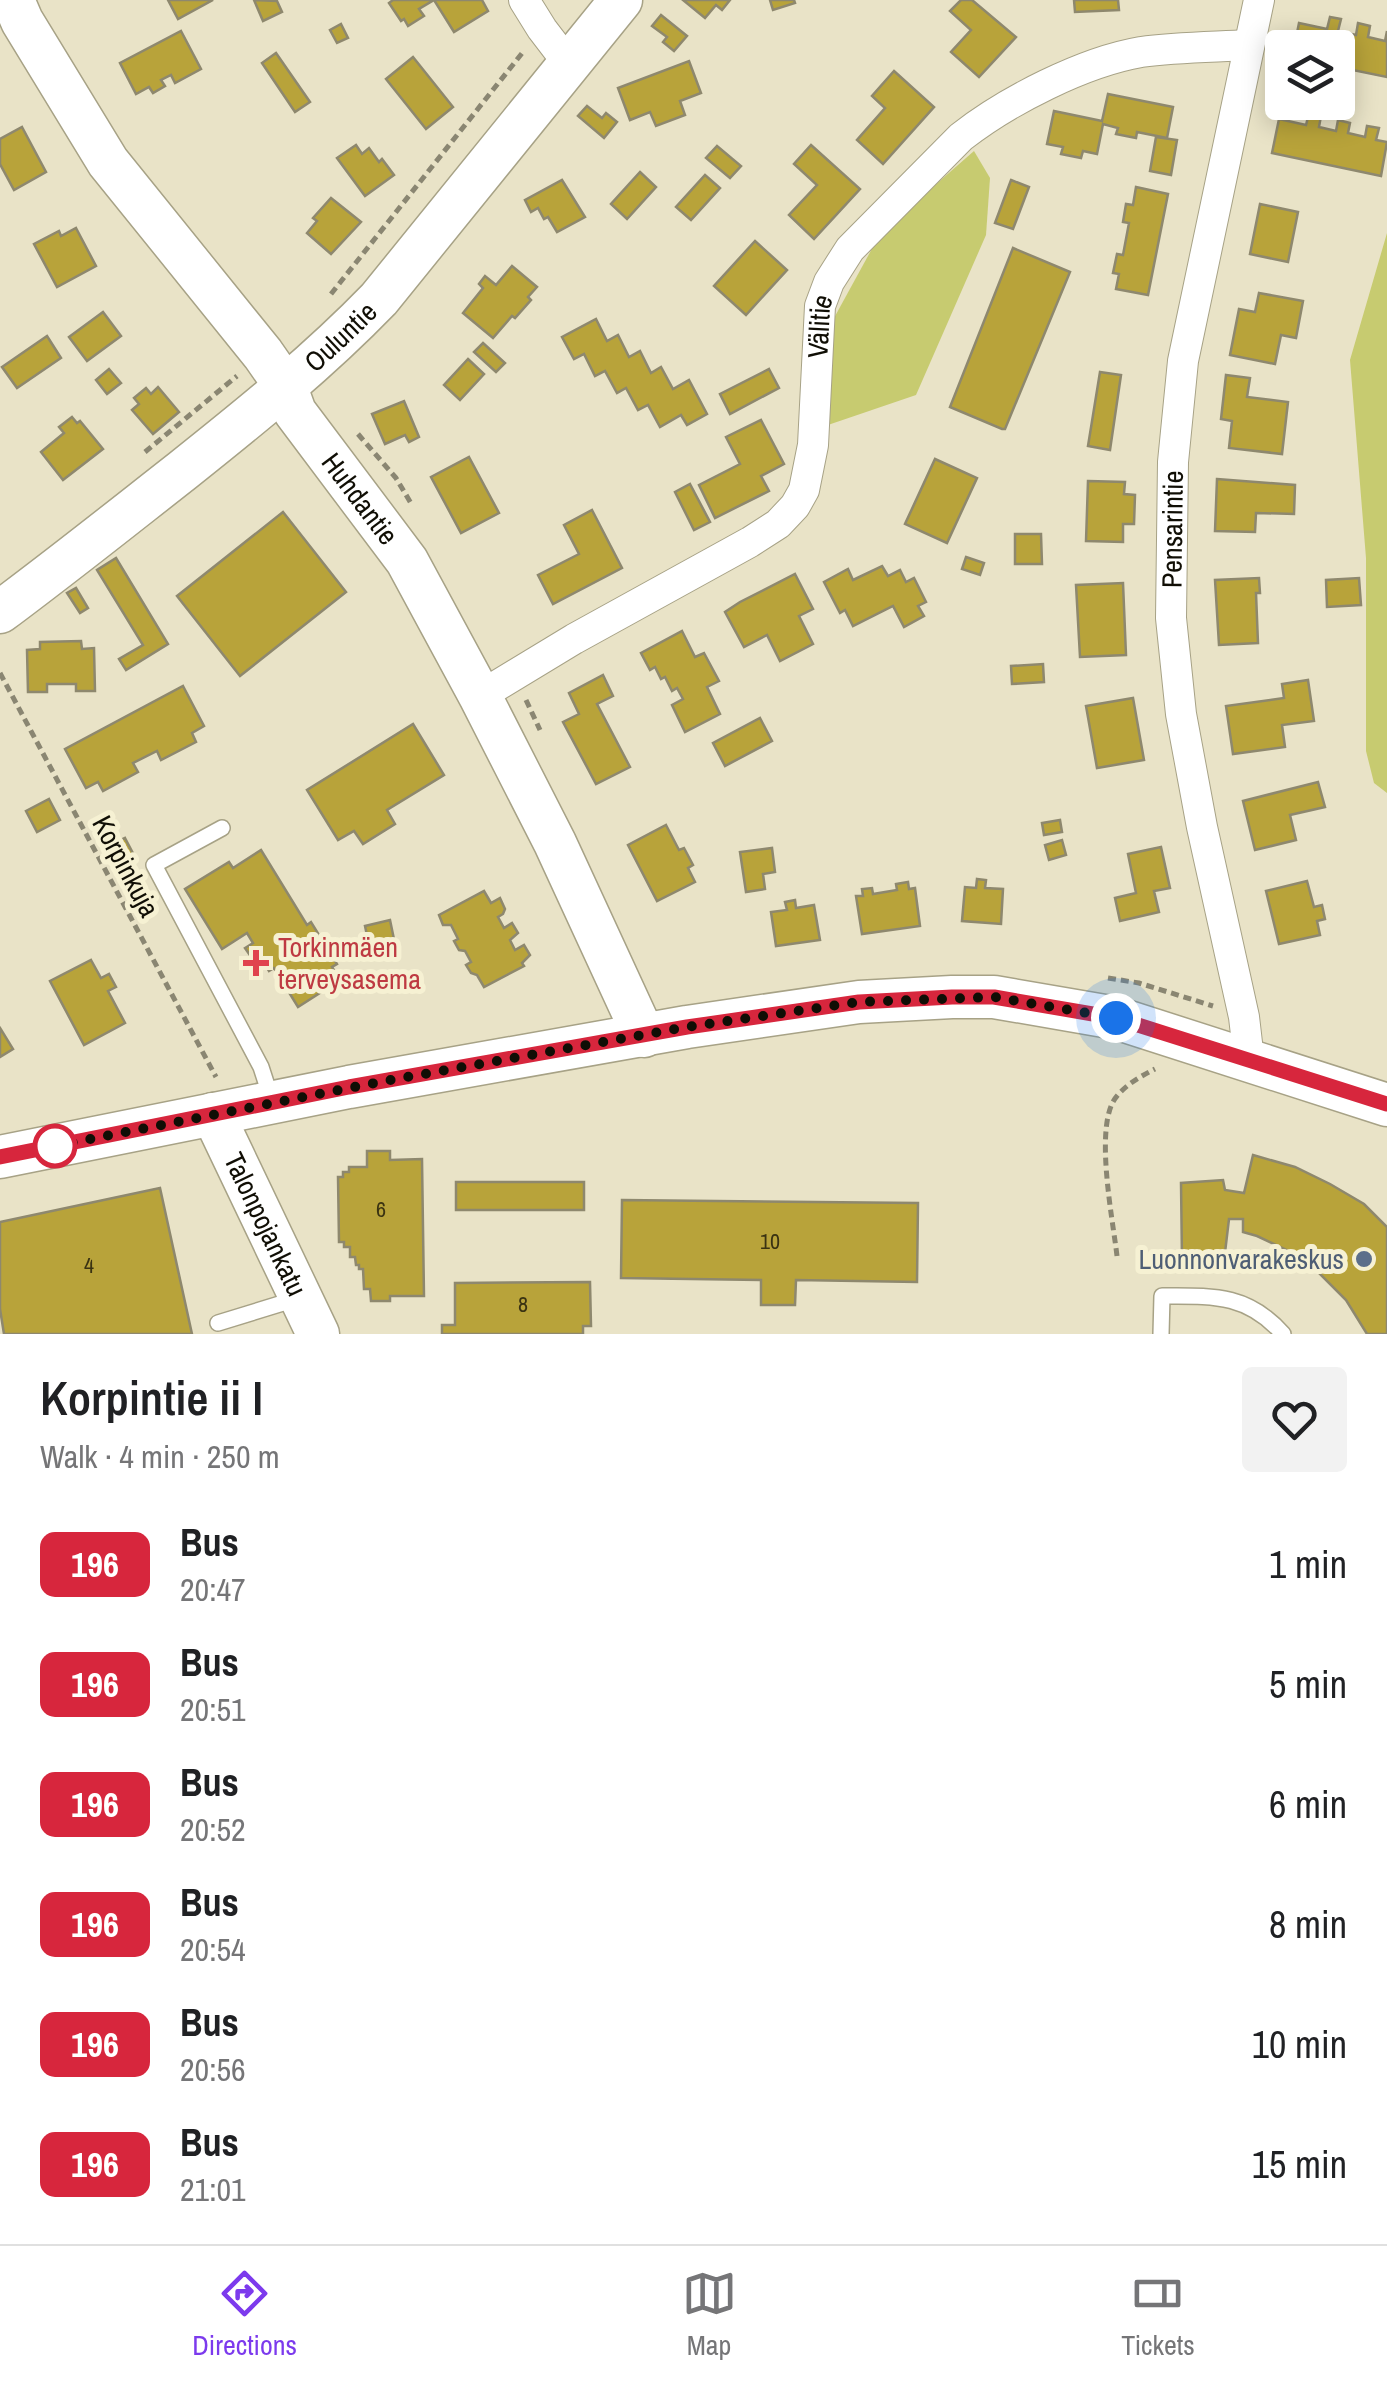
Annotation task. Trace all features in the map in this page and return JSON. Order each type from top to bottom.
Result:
[{"type":"street","name":"Huhdantie","points":[[12,0],[108,162],[274,370],[295,412],[407,561],[554,843],[644,1036]]},
{"type":"street","points":[[524,0],[568,63]]},
{"type":"street","name":"Ouluntie","points":[[0,612],[94,540],[274,370],[342,338],[379,298],[621,0]]},
{"type":"street","name":"Pensarintie","points":[[1249,1060],[1244,1018],[1181,714],[1171,618],[1174,462],[1183,361],[1259,0]]},
{"type":"street","name":"Välitie","points":[[480,696],[750,542],[778,524],[795,506],[804,490],[812,446],[820,306],[828,282],[850,249],[961,137],[982,121],[1056,81],[1111,58],[1248,45]]},
{"type":"street","points":[[0,1157],[214,1096],[272,1102],[859,1002],[994,997],[1116,1018],[1184,1017],[1249,1060],[1386,1102]]},
{"type":"street","name":"Talonpojankatu","points":[[214,1096],[309,1316]]},
{"type":"lane","points":[[222,828],[154,865],[261,1067],[272,1102]]},
{"type":"lane","points":[[1161,1334],[1162,1296],[1223,1296],[1260,1312],[1282,1334]]},
{"type":"lane","points":[[218,1323],[309,1316]]},
{"type":"path","points":[[327,299],[542,29]]},
{"type":"path","points":[[135,460],[274,370]]},
{"type":"path","name":"Korpinkuja","points":[[0,674],[214,1096]]},
{"type":"path","points":[[1117,1256],[1104,1146],[1107,1114],[1115,1097],[1168,1061],[1184,1017]]},
{"type":"green space","points":[[974,151],[990,178],[986,235],[916,395],[825,426],[828,329],[874,245]]},
{"type":"green space","points":[[1387,233],[1387,793],[1374,783],[1366,751],[1366,558],[1350,360]]},
{"type":"building","points":[[168,0],[213,0],[178,19]]},
{"type":"building","points":[[254,0],[277,1],[282,12],[263,21]]},
{"type":"building","points":[[434,0],[419,9],[424,16],[408,26],[389,3]]},
{"type":"building","points":[[434,0],[482,0],[488,11],[454,32]]},
{"type":"building","points":[[683,0],[730,0],[722,10],[716,5],[705,18]]},
{"type":"building","points":[[770,0],[794,0],[795,3],[773,10]]},
{"type":"building","points":[[961,0],[972,0],[1016,37],[979,77],[951,52],[971,30],[950,11]]},
{"type":"building","points":[[1074,0],[1118,0],[1119,10],[1075,12]]},
{"type":"building","points":[[661,15],[687,36],[674,51],[663,42],[667,37],[652,26]]},
{"type":"building","points":[[1330,17],[1341,19],[1338,30],[1298,30],[1299,23],[1327,29]]},
{"type":"building","points":[[1358,23],[1370,26],[1368,37],[1385,41],[1387,31],[1387,77],[1355,70]]},
{"type":"building","points":[[341,24],[348,38],[337,43],[330,30]]},
{"type":"building","points":[[181,31],[201,69],[175,83],[171,75],[161,80],[165,86],[153,93],[149,87],[136,94],[120,63]]},
{"type":"building","points":[[276,53],[310,102],[295,112],[262,63]]},
{"type":"building","points":[[413,57],[453,107],[426,129],[386,79]]},
{"type":"building","points":[[689,61],[701,93],[680,101],[685,115],[656,126],[650,112],[630,120],[618,88]]},
{"type":"building","points":[[894,71],[934,107],[883,164],[857,140],[885,108],[872,96]]},
{"type":"building","points":[[1108,94],[1173,107],[1167,138],[1137,132],[1136,138],[1116,134],[1118,128],[1103,124],[1097,154],[1083,151],[1081,158],[1061,154],[1063,147],[1047,144],[1054,111],[1102,121]]},
{"type":"building","points":[[587,106],[602,118],[606,113],[617,122],[604,138],[578,116]]},
{"type":"building","points":[[1279,120],[1306,125],[1307,120],[1320,120],[1319,127],[1336,131],[1338,120],[1350,123],[1348,133],[1365,137],[1367,126],[1379,128],[1376,140],[1387,142],[1381,176],[1272,153]]},
{"type":"building","points":[[22,127],[46,172],[14,190],[0,164],[0,139]]},
{"type":"building","points":[[1156,137],[1177,140],[1171,175],[1150,171]]},
{"type":"building","points":[[356,145],[362,154],[369,148],[394,175],[365,196],[337,158]]},
{"type":"building","points":[[811,145],[860,189],[814,239],[789,215],[817,185],[794,164]]},
{"type":"building","points":[[717,146],[741,166],[730,178],[706,158]]},
{"type":"building","points":[[640,172],[656,187],[627,219],[611,204]]},
{"type":"building","points":[[705,175],[720,188],[691,220],[676,207]]},
{"type":"building","points":[[562,180],[585,217],[557,232],[538,208],[531,212],[525,200]]},
{"type":"building","points":[[1011,180],[1029,187],[1013,229],[995,223]]},
{"type":"building","points":[[1136,187],[1168,194],[1148,295],[1116,289],[1119,274],[1113,273],[1117,254],[1123,255],[1129,223],[1123,222],[1126,204],[1133,205]]},
{"type":"building","points":[[331,198],[361,222],[331,254],[307,233],[317,221],[313,218]]},
{"type":"building","points":[[1260,204],[1298,212],[1288,262],[1250,254]]},
{"type":"building","points":[[76,228],[96,266],[57,287],[34,244],[59,231],[61,236]]},
{"type":"building","points":[[755,241],[787,270],[746,315],[714,286]]},
{"type":"building","points":[[1013,248],[1070,272],[1002,429],[950,407]]},
{"type":"building","points":[[512,266],[537,287],[528,297],[531,300],[493,338],[463,313],[483,288],[479,284],[485,276],[496,285]]},
{"type":"building","points":[[1259,293],[1303,301],[1296,338],[1281,335],[1275,364],[1230,355],[1239,309],[1255,312]]},
{"type":"building","points":[[103,312],[121,336],[87,361],[69,337]]},
{"type":"building","points":[[596,319],[607,341],[618,335],[629,357],[640,351],[651,373],[661,367],[673,389],[689,380],[707,414],[687,425],[681,415],[660,427],[648,405],[638,410],[626,388],[617,393],[605,371],[595,376],[584,354],[574,359],[562,337]]},
{"type":"building","points":[[47,336],[61,358],[17,388],[2,367]]},
{"type":"building","points":[[483,343],[505,363],[496,372],[474,352]]},
{"type":"building","points":[[468,359],[484,374],[460,400],[444,385]]},
{"type":"building","points":[[109,369],[121,383],[107,394],[96,380]]},
{"type":"building","points":[[769,369],[779,388],[730,414],[720,394]]},
{"type":"building","points":[[1100,372],[1121,375],[1110,450],[1088,446]]},
{"type":"building","points":[[1226,375],[1250,378],[1247,397],[1288,402],[1282,454],[1229,448],[1232,421],[1221,419]]},
{"type":"building","points":[[158,387],[179,412],[153,434],[132,410],[139,404],[134,398],[146,388],[151,394]]},
{"type":"building","points":[[404,401],[419,437],[409,442],[405,435],[385,444],[372,414]]},
{"type":"building","points":[[72,417],[103,449],[63,480],[41,452],[64,433],[59,427]]},
{"type":"building","points":[[761,420],[784,464],[761,476],[769,491],[715,518],[699,485],[740,464],[726,437]]},
{"type":"building","points":[[469,457],[499,513],[461,533],[431,477]]},
{"type":"building","points":[[935,459],[977,478],[947,543],[905,524]]},
{"type":"building","points":[[1217,479],[1295,485],[1294,514],[1256,513],[1255,532],[1215,531]]},
{"type":"building","points":[[1088,481],[1125,482],[1124,494],[1135,495],[1134,524],[1123,524],[1123,542],[1086,541]]},
{"type":"building","points":[[690,484],[710,522],[694,530],[675,492]]},
{"type":"building","points":[[592,510],[622,568],[553,604],[538,575],[579,554],[564,525]]},
{"type":"building","points":[[283,512],[346,592],[240,676],[177,596]]},
{"type":"building","points":[[1015,534],[1041,534],[1042,564],[1015,564]]},
{"type":"building","points":[[966,557],[984,563],[980,575],[962,569]]},
{"type":"building","points":[[116,558],[168,644],[126,670],[119,659],[143,645],[97,570]]},
{"type":"building","points":[[882,566],[888,576],[900,570],[906,582],[914,578],[926,602],[918,606],[924,616],[904,627],[893,606],[853,626],[845,610],[840,613],[824,582],[848,569],[853,580]]},
{"type":"building","points":[[795,574],[813,609],[799,616],[813,644],[780,661],[767,635],[744,647],[725,612]]},
{"type":"building","points":[[1259,578],[1258,643],[1219,645],[1215,580]]},
{"type":"building","points":[[1359,578],[1361,605],[1327,607],[1326,580]]},
{"type":"building","points":[[1123,583],[1126,655],[1080,657],[1076,585]]},
{"type":"building","points":[[76,588],[88,608],[80,613],[67,593]]},
{"type":"building","points":[[682,631],[695,657],[704,653],[719,681],[707,687],[720,714],[685,732],[672,705],[683,699],[677,688],[672,691],[655,667],[650,670],[641,653]]},
{"type":"building","points":[[81,641],[82,649],[94,648],[95,691],[76,691],[76,684],[47,684],[47,692],[28,692],[27,650],[40,649],[40,642]]},
{"type":"building","points":[[1043,664],[1044,682],[1012,684],[1011,666]]},
{"type":"building","points":[[603,675],[613,696],[597,704],[630,767],[596,784],[563,722],[579,714],[569,693]]},
{"type":"building","points":[[1308,680],[1314,721],[1282,725],[1285,747],[1233,754],[1226,706],[1284,698],[1282,684]]},
{"type":"building","points":[[183,686],[204,726],[192,733],[196,742],[161,760],[157,751],[133,763],[138,772],[103,791],[98,782],[86,788],[65,749]]},
{"type":"building","points":[[1133,698],[1144,760],[1097,768],[1086,706]]},
{"type":"building","points":[[760,718],[772,741],[725,766],[713,743]]},
{"type":"building","points":[[413,724],[444,775],[387,810],[395,824],[363,844],[354,831],[338,840],[307,790]]},
{"type":"building","points":[[1318,782],[1325,807],[1290,815],[1296,840],[1255,850],[1243,801]]},
{"type":"building","points":[[49,799],[60,820],[37,832],[26,811]]},
{"type":"building","points":[[1060,820],[1062,832],[1044,835],[1042,823]]},
{"type":"building","points":[[666,825],[679,850],[684,848],[693,865],[688,868],[695,882],[657,901],[628,845]]},
{"type":"building","points":[[125,838],[136,859],[123,866],[112,844]]},
{"type":"building","points":[[1062,840],[1066,855],[1049,860],[1045,845]]},
{"type":"building","points":[[1161,847],[1170,888],[1154,891],[1159,912],[1120,921],[1115,898],[1136,893],[1128,854]]},
{"type":"building","points":[[772,848],[775,872],[763,874],[765,889],[746,892],[740,852]]},
{"type":"building","points":[[261,850],[307,925],[311,922],[337,964],[332,967],[340,980],[298,1007],[274,968],[269,971],[259,954],[252,958],[245,948],[253,943],[247,933],[222,949],[185,889],[229,862],[233,868]]},
{"type":"building","points":[[977,879],[986,880],[985,888],[1003,889],[1001,924],[962,921],[965,887],[976,888]]},
{"type":"building","points":[[1307,881],[1314,907],[1322,905],[1325,919],[1317,921],[1320,935],[1279,944],[1266,891]]},
{"type":"building","points":[[908,882],[909,889],[915,888],[920,926],[862,934],[856,896],[863,896],[862,889],[872,888],[873,894],[897,890],[896,884]]},
{"type":"building","points":[[484,891],[491,903],[500,898],[505,909],[498,917],[504,928],[512,923],[518,933],[510,940],[515,950],[524,945],[530,955],[522,963],[524,966],[484,987],[466,965],[471,962],[454,941],[458,939],[451,925],[443,925],[439,915]]},
{"type":"building","points":[[795,900],[796,908],[814,905],[820,940],[776,946],[771,912],[787,910],[785,902]]},
{"type":"building","points":[[390,920],[395,944],[370,950],[365,926]]},
{"type":"building","points":[[91,960],[101,978],[109,974],[116,987],[108,991],[125,1023],[84,1045],[50,981]]},
{"type":"building","points":[[0,1028],[13,1049],[0,1057]]},
{"type":"building","points":[[367,1151],[390,1151],[390,1160],[422,1159],[424,1296],[390,1296],[390,1301],[371,1301],[370,1289],[364,1289],[363,1269],[356,1265],[355,1257],[350,1257],[350,1247],[339,1242],[338,1177],[349,1172],[349,1167],[367,1167]]},
{"type":"building","points":[[1253,1155],[1295,1167],[1330,1184],[1364,1204],[1387,1227],[1387,1334],[1367,1334],[1346,1300],[1313,1267],[1297,1255],[1243,1232],[1243,1219],[1229,1219],[1224,1261],[1182,1261],[1181,1183],[1223,1180],[1225,1190],[1244,1193]]},
{"type":"building","points":[[456,1182],[584,1182],[584,1210],[456,1210]]},
{"type":"building","points":[[160,1188],[192,1334],[4,1334],[0,1309],[0,1222]]},
{"type":"building","points":[[622,1200],[918,1203],[917,1282],[796,1280],[795,1305],[761,1305],[761,1280],[621,1278]]},
{"type":"building","points":[[590,1282],[591,1326],[583,1326],[583,1334],[442,1334],[442,1325],[455,1325],[455,1283]]},
{"type":"bus line","name":"196","points":[[0,1157],[349,1087],[687,1027],[859,1002],[952,997],[994,997],[1116,1018],[1387,1104]]},
{"type":"place","name":"Torkinmäen terveysasema","points":[[256,963]]},
{"type":"place","name":"Luonnonvarakeskus","points":[[1364,1259]]},
{"type":"route","points":[[55,1146],[385,1081],[687,1027],[859,1002],[994,997],[1116,1018]]}]
